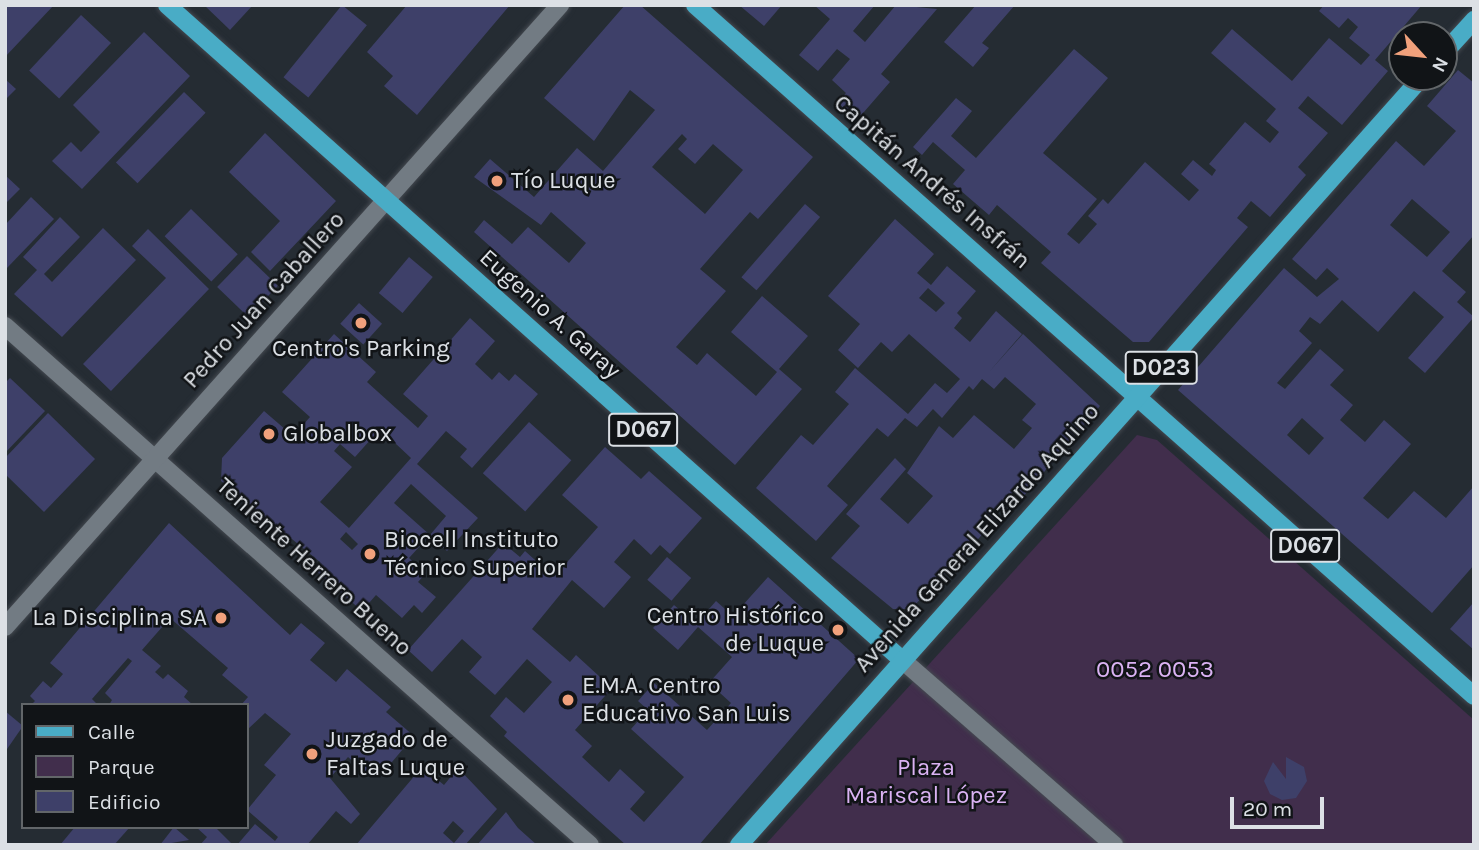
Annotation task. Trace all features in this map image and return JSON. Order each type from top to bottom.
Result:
[{"type":"main road","name":"Eugenio A. Garay","points":[[167,5],[901,659]]},
{"type":"main road","name":"Capitán Andrés Insfrán","points":[[695,5],[1137,396]]},
{"type":"main road","points":[[1458,38],[1474,20]]},
{"type":"main road","name":"Avenida General Elizardo Aquino","points":[[739,845],[901,659],[1409,91]]},
{"type":"main road","name":"D067","points":[[1137,396],[1474,696]]},
{"type":"street","name":"Pedro Juan Caballero","points":[[5,626],[560,5]]},
{"type":"street","name":"Teniente Herrero Bueno","points":[[5,326],[590,845]]},
{"type":"street","points":[[901,659],[1114,845]]},
{"type":"green space","name":"0052 0053","points":[[1137,435],[1157,440],[1474,720],[1474,845],[765,845]]},
{"type":"building","points":[[9,5],[54,5],[5,57],[5,9]]},
{"type":"building","points":[[204,5],[253,5],[230,30]]},
{"type":"building","points":[[342,5],[367,25],[308,97],[283,77]]},
{"type":"building","points":[[407,5],[510,5],[417,115],[384,86],[393,76],[367,52]]},
{"type":"building","points":[[625,5],[640,5],[813,157],[758,219],[750,212],[700,269],[726,291],[676,347],[697,365],[707,353],[756,396],[777,372],[731,332],[762,296],[808,336],[779,369],[802,389],[735,465],[474,232],[484,220],[512,244],[528,227],[569,263],[586,243],[551,212],[541,225],[474,177],[490,159],[534,197],[577,148],[603,171],[655,110],[630,90],[594,141],[544,98]],"holes":[[[682,134],[687,139],[678,149],[695,164],[713,144],[743,170],[705,214],[652,167]]]},
{"type":"building","points":[[739,5],[782,5],[764,26]]},
{"type":"building","points":[[814,5],[875,5],[853,31],[865,42],[896,5],[937,9],[881,74],[890,82],[857,120],[837,102],[846,93],[832,80],[850,59],[837,49],[818,71],[799,55],[830,19]]},
{"type":"building","points":[[976,5],[1015,5],[982,43],[989,48],[973,67],[944,42]]},
{"type":"building","points":[[1324,5],[1422,5],[1408,21],[1388,21],[1388,45],[1375,60],[1388,71],[1342,125],[1308,96],[1298,108],[1328,133],[1298,167],[1306,175],[1270,217],[1251,201],[1237,218],[1248,227],[1149,342],[1133,342],[1041,263],[1051,252],[997,205],[989,215],[953,184],[965,170],[933,142],[922,155],[913,147],[956,98],[972,111],[951,136],[976,158],[1074,49],[1108,78],[1043,153],[1097,199],[1067,234],[1079,244],[1097,224],[1088,216],[1103,199],[1108,204],[1145,162],[1189,201],[1199,190],[1181,174],[1193,160],[1212,176],[1216,170],[1209,164],[1245,122],[1270,143],[1279,132],[1266,121],[1276,109],[1211,53],[1232,29],[1292,81],[1329,38],[1361,65],[1370,55],[1349,38],[1358,27],[1348,18],[1339,28],[1319,11]]},
{"type":"building","points":[[81,15],[111,43],[59,99],[29,71]]},
{"type":"building","points":[[144,32],[190,76],[82,189],[52,161],[71,142],[81,152],[100,132],[73,105]]},
{"type":"building","points":[[1458,70],[1474,83],[1474,235],[1442,271],[1466,292],[1457,302],[1474,317],[1425,373],[1408,358],[1444,317],[1414,291],[1378,332],[1342,300],[1320,324],[1310,317],[1299,331],[1312,343],[1277,383],[1285,389],[1320,349],[1344,370],[1330,385],[1353,405],[1340,420],[1365,442],[1384,420],[1411,444],[1363,498],[1388,519],[1414,491],[1446,518],[1474,486],[1474,565],[1432,613],[1178,390],[1284,268],[1317,297],[1339,279],[1327,268],[1316,280],[1292,259],[1396,141],[1424,166],[1456,131],[1427,106],[1440,91],[1458,91]],"holes":[[[1412,199],[1450,232],[1427,257],[1390,225]],[[1302,418],[1324,438],[1309,455],[1287,435]]]},
{"type":"building","points":[[5,79],[16,89],[5,100]]},
{"type":"building","points":[[184,92],[206,113],[138,183],[116,162]]},
{"type":"building","points":[[265,133],[336,201],[270,271],[251,252],[280,221],[229,172]]},
{"type":"building","points":[[5,175],[20,189],[5,204]]},
{"type":"building","points":[[31,197],[54,219],[7,268],[5,225]]},
{"type":"building","points":[[805,204],[820,217],[756,290],[741,277]]},
{"type":"building","points":[[191,209],[238,254],[211,281],[165,236]]},
{"type":"building","points":[[60,217],[80,237],[44,274],[52,282],[103,228],[136,260],[62,337],[14,294],[37,270],[23,257]]},
{"type":"building","points":[[895,219],[934,254],[917,273],[931,285],[947,266],[976,291],[957,313],[962,318],[954,328],[970,342],[996,311],[1022,334],[989,372],[1023,334],[1100,406],[1022,498],[1014,491],[980,537],[911,609],[893,609],[831,558],[860,526],[846,514],[895,458],[906,469],[880,499],[908,524],[933,496],[907,473],[939,426],[953,438],[974,415],[1014,449],[1032,428],[1022,420],[1036,404],[1005,377],[994,389],[982,379],[973,390],[969,386],[942,418],[933,409],[917,427],[905,418],[888,437],[877,428],[827,486],[848,505],[816,541],[756,488],[801,435],[813,445],[849,404],[835,392],[855,368],[908,414],[935,383],[947,393],[960,379],[909,334],[892,352],[881,342],[858,368],[838,350],[860,324],[828,296]],"holes":[[[928,288],[945,303],[936,312],[919,298]]]},
{"type":"building","points":[[148,229],[209,289],[111,391],[83,364],[166,278],[132,246]]},
{"type":"building","points":[[247,256],[278,286],[248,317],[217,287]]},
{"type":"building","points":[[409,257],[433,277],[403,313],[379,293]]},
{"type":"building","name":"Centro's Parking","points":[[359,303],[382,324],[363,345],[340,324]]},
{"type":"building","points":[[470,318],[495,341],[475,364],[492,380],[499,372],[509,381],[515,374],[538,394],[472,468],[460,457],[467,449],[446,431],[417,464],[478,518],[447,551],[430,535],[409,558],[426,573],[418,582],[436,597],[422,613],[414,605],[402,618],[376,595],[362,611],[314,569],[320,562],[221,481],[222,458],[264,411],[293,436],[310,417],[282,392],[334,334],[376,372],[367,382],[418,428],[428,416],[403,394]],"holes":[[[380,429],[411,458],[349,528],[320,502],[352,467],[334,451],[340,444],[355,457]],[[411,484],[446,516],[430,535],[394,503]],[[346,532],[358,544],[352,550],[340,539]]]},
{"type":"building","points":[[10,378],[45,411],[5,453],[5,383]]},
{"type":"building","points":[[48,413],[95,459],[44,512],[5,474],[5,458]]},
{"type":"building","points":[[529,422],[571,460],[525,511],[483,473]]},
{"type":"building","points":[[605,447],[641,479],[649,471],[702,518],[670,554],[660,545],[651,555],[634,539],[614,562],[631,577],[604,608],[572,580],[532,629],[570,662],[576,655],[612,688],[575,730],[592,746],[582,757],[609,782],[620,769],[645,792],[630,809],[644,822],[684,777],[631,729],[648,710],[638,701],[654,683],[707,730],[731,703],[709,683],[732,657],[698,627],[678,650],[653,628],[674,605],[696,624],[716,601],[733,616],[768,577],[859,659],[699,845],[626,845],[504,736],[507,732],[490,716],[506,697],[524,713],[552,682],[527,659],[495,695],[469,672],[482,657],[462,639],[432,672],[408,650],[503,543],[520,557],[525,551],[554,577],[598,527],[562,495]]},
{"type":"building","points":[[169,523],[290,635],[301,623],[325,643],[310,660],[336,682],[347,669],[391,707],[386,712],[414,736],[381,775],[372,767],[367,774],[348,757],[330,778],[360,814],[351,824],[336,811],[307,845],[237,845],[255,824],[275,841],[278,837],[248,809],[276,775],[264,765],[291,734],[265,713],[248,729],[248,703],[243,703],[248,697],[222,675],[228,668],[170,618],[142,650],[161,666],[155,672],[163,679],[168,674],[188,691],[184,697],[191,703],[110,703],[112,700],[105,693],[132,661],[128,658],[92,699],[96,703],[33,703],[35,701],[30,696],[43,681],[51,688],[63,674],[50,663]]},
{"type":"building","points":[[667,557],[691,578],[671,601],[647,580]]},
{"type":"building","points":[[1474,602],[1474,650],[1450,629]]},
{"type":"building","points":[[5,711],[21,724],[21,729],[5,752]]},
{"type":"building","points":[[1286,757],[1304,767],[1307,781],[1296,798],[1282,800],[1270,794],[1264,781],[1273,762],[1286,779]]},
{"type":"building","points":[[422,767],[444,785],[458,768],[497,809],[465,845],[356,845]],"holes":[[[453,821],[464,831],[454,843],[443,833]]]},
{"type":"building","points":[[506,812],[518,828],[537,845],[477,845]]},
{"type":"building","points":[[73,829],[128,829],[114,845],[60,845]]},
{"type":"building","points":[[172,829],[176,829],[189,840],[160,845]]},
{"type":"building","points":[[198,829],[217,829],[233,845],[200,845],[207,837]]},
{"type":"place","name":"Tío Luque","points":[[497,181]]},
{"type":"place","name":"Centro's Parking","points":[[361,323]]},
{"type":"place","name":"Globalbox","points":[[269,434]]},
{"type":"place","name":"Biocell Instituto Técnico Superior","points":[[370,554]]},
{"type":"place","name":"La Disciplina SA","points":[[221,618]]},
{"type":"place","name":"Centro Histórico de Luque","points":[[838,630]]},
{"type":"place","name":"E.M.A. Centro Educativo San Luis","points":[[568,700]]},
{"type":"place","name":"Juzgado de Faltas Luque","points":[[312,754]]},
{"type":"park label","name":"Plaza Mariscal López","points":[[926,782]]}]
